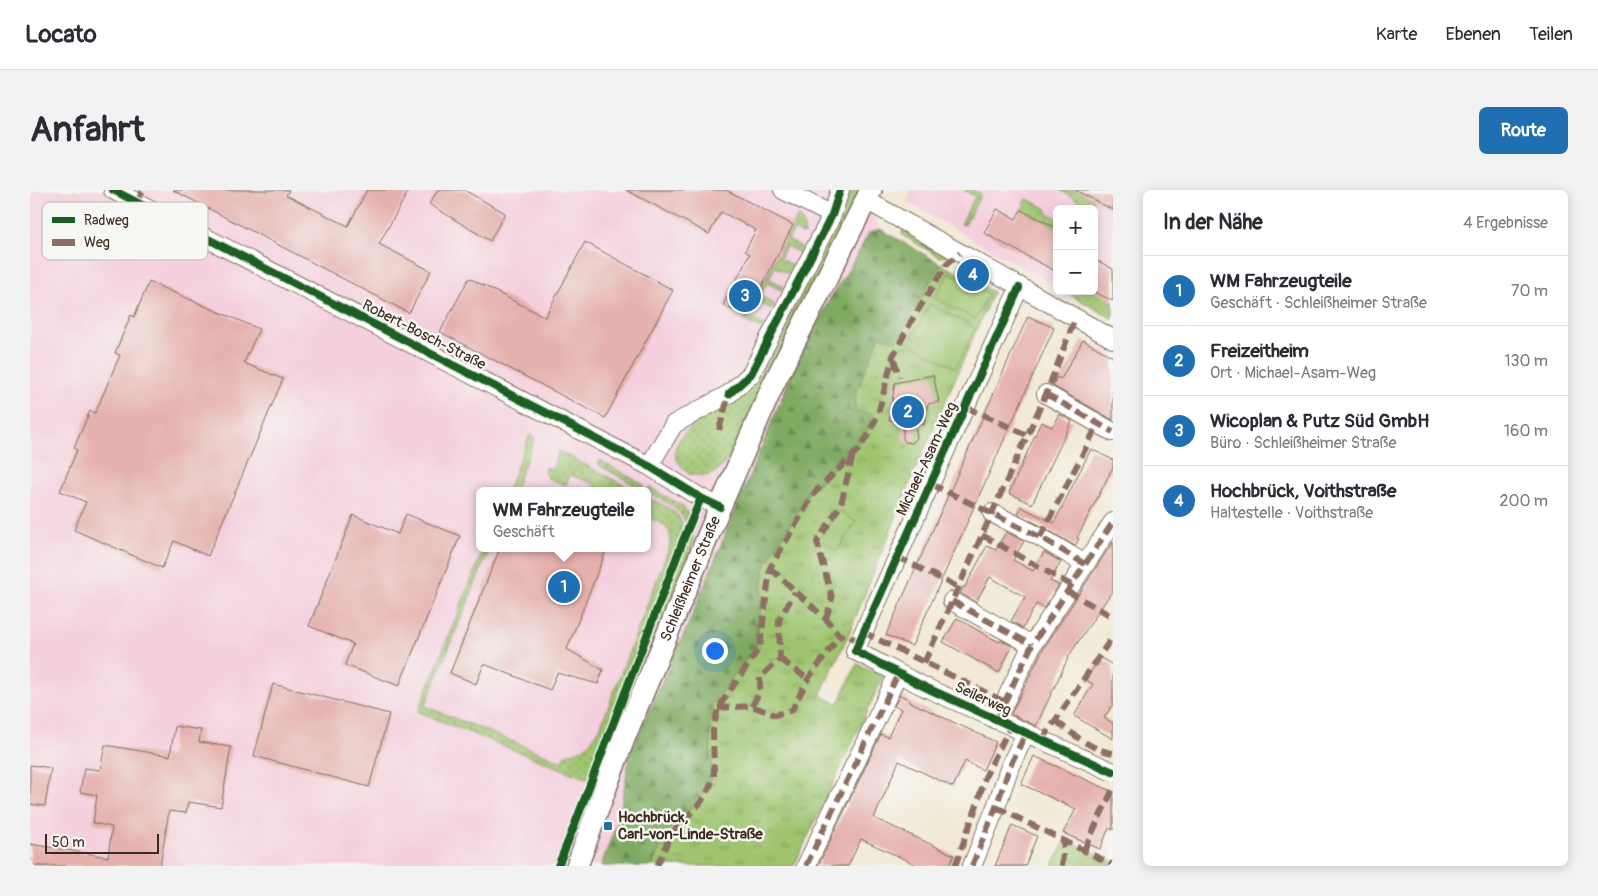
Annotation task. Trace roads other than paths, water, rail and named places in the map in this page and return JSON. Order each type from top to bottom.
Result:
[{"type":"main road","name":"Schleißheimer Straße","points":[[577,866],[625,736],[720,507],[773,385],[868,195]]},
{"type":"street","name":"Robert-Bosch-Straße","points":[[113,190],[136,202]]},
{"type":"street","points":[[784,190],[832,215]]},
{"type":"street","points":[[649,466],[674,424],[729,394],[751,374],[832,215],[840,190]]},
{"type":"street","points":[[868,195],[1020,288],[1113,339]]},
{"type":"street","name":"Robert-Bosch-Straße","points":[[208,239],[649,466],[701,498],[720,507]]},
{"type":"street","name":"Michael-Asam-Weg","points":[[859,641],[1020,288]]},
{"type":"street","points":[[1046,394],[1113,432]]},
{"type":"street","points":[[992,513],[1040,537],[1085,564]]},
{"type":"street","points":[[996,720],[1032,645],[1113,522]]},
{"type":"street","points":[[952,602],[1032,645]]},
{"type":"street","name":"Seilerweg","points":[[859,641],[855,651],[898,674],[996,720],[1113,771]]},
{"type":"street","points":[[806,866],[898,674]]},
{"type":"street","points":[[972,866],[1010,766],[1026,733]]},
{"type":"place","name":"Hochbrück, Voithstraße","points":[[973,275]]},
{"type":"place","name":"Wicoplan & Putz Süd GmbH","points":[[745,296]]},
{"type":"place","name":"Freizeitheim","points":[[908,412]]},
{"type":"place","name":"WM Fahrzeugteile","points":[[564,587]]},
{"type":"place","name":"Hochbrück, Carl-von-Linde-Straße","points":[[608,826]]}]
